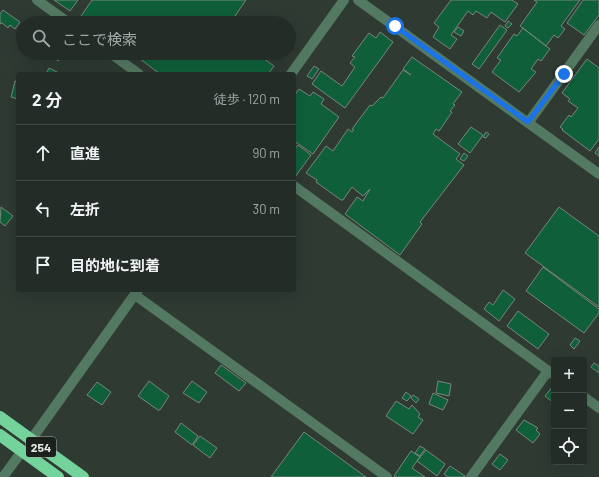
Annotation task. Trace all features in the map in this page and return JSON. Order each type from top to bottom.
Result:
[{"type":"highway","name":"254","points":[[0,417],[83,477]]},
{"type":"highway","name":"254","points":[[0,435],[58,477]]},
{"type":"street","points":[[37,0],[59,16]]},
{"type":"street","points":[[292,72],[344,0]]},
{"type":"street","points":[[358,0],[599,174]]},
{"type":"street","points":[[528,122],[599,25]]},
{"type":"street","points":[[120,60],[137,72]]},
{"type":"street","points":[[296,187],[551,373],[471,477]]},
{"type":"street","points":[[31,440],[136,292],[387,477]]},
{"type":"street","points":[[587,399],[599,408]]},
{"type":"street","points":[[3,477],[22,451]]},
{"type":"building","points":[[54,0],[78,0],[70,11]]},
{"type":"building","points":[[92,0],[246,0],[235,16],[81,16]]},
{"type":"building","points":[[451,0],[512,0],[518,4],[505,22],[491,12],[487,18],[476,11],[473,15],[468,11],[451,35],[457,39],[450,49],[433,37],[439,27],[434,23]]},
{"type":"building","points":[[534,0],[580,0],[561,26],[565,29],[558,38],[554,35],[546,46],[520,26],[537,2]]},
{"type":"building","points":[[583,0],[599,0],[599,15],[584,35],[567,23]]},
{"type":"building","points":[[3,10],[16,19],[15,29],[10,25],[8,28],[2,23],[0,24],[0,14]]},
{"type":"building","points":[[508,21],[512,24],[508,28],[505,26]]},
{"type":"building","points":[[500,25],[507,30],[479,69],[472,64]]},
{"type":"building","points":[[458,27],[464,31],[461,36],[454,32]]},
{"type":"building","points":[[523,28],[550,49],[541,61],[538,59],[531,69],[536,72],[519,92],[492,72],[501,60],[497,58],[514,34],[517,36]]},
{"type":"building","points":[[380,32],[393,42],[345,108],[312,84],[321,71],[342,86],[355,67],[350,63],[355,57],[352,56],[369,33],[376,38]]},
{"type":"building","points":[[412,57],[462,92],[453,104],[455,105],[450,111],[452,112],[439,131],[436,129],[433,134],[460,154],[456,159],[464,165],[420,222],[422,224],[400,255],[345,214],[357,197],[363,201],[370,189],[363,196],[352,187],[343,200],[341,200],[306,173],[326,146],[333,151],[348,129],[352,132],[354,130],[352,129],[370,105],[372,106],[381,97],[383,98],[403,70],[411,75],[403,69]]},
{"type":"building","points":[[587,59],[599,68],[599,139],[590,151],[560,127],[569,115],[571,117],[578,108],[568,101],[570,99],[562,93]]},
{"type":"building","points":[[141,60],[266,60],[274,66],[270,72],[157,72]]},
{"type":"building","points":[[314,66],[319,69],[312,79],[307,76]]},
{"type":"building","points":[[49,68],[57,72],[47,72]]},
{"type":"building","points":[[15,81],[16,98],[11,97]]},
{"type":"building","points":[[299,89],[310,96],[313,92],[324,99],[321,104],[339,117],[313,154],[296,142],[296,93]]},
{"type":"building","points":[[471,127],[483,135],[470,153],[458,144]]},
{"type":"building","points":[[486,132],[489,134],[486,138],[483,137]]},
{"type":"building","points":[[298,145],[311,155],[296,176],[296,148]]},
{"type":"building","points":[[599,147],[599,156],[595,153]]},
{"type":"building","points":[[464,153],[468,156],[464,161],[460,159]]},
{"type":"building","points":[[1,207],[13,216],[5,226],[0,222]]},
{"type":"building","points":[[559,207],[599,236],[599,307],[525,253]]},
{"type":"building","points":[[543,267],[599,309],[599,313],[584,333],[526,291]]},
{"type":"building","points":[[503,290],[515,299],[499,321],[484,309],[489,302],[493,305]]},
{"type":"building","points":[[518,311],[549,334],[538,349],[507,326]]},
{"type":"building","points":[[575,338],[580,341],[574,349],[570,345]]},
{"type":"building","points":[[594,363],[599,366],[599,373],[591,367]]},
{"type":"building","points":[[221,365],[246,383],[239,391],[215,373]]},
{"type":"building","points":[[149,381],[169,396],[160,410],[138,396]]},
{"type":"building","points":[[192,381],[207,392],[199,403],[183,393]]},
{"type":"building","points":[[438,381],[451,384],[449,396],[436,393]]},
{"type":"building","points":[[97,382],[111,392],[102,405],[87,395]]},
{"type":"building","points":[[551,388],[551,401],[545,396]]},
{"type":"building","points":[[406,392],[411,396],[407,401],[402,398]]},
{"type":"building","points":[[433,393],[448,400],[443,410],[429,404]]},
{"type":"building","points":[[413,395],[419,399],[416,403],[411,398]]},
{"type":"building","points":[[396,401],[409,409],[412,405],[420,414],[418,417],[423,420],[413,434],[386,416]]},
{"type":"building","points":[[524,420],[538,428],[536,430],[540,434],[533,443],[516,430]]},
{"type":"building","points":[[181,423],[198,436],[192,445],[175,432]]},
{"type":"building","points":[[304,432],[366,477],[271,477]]},
{"type":"building","points":[[200,436],[217,448],[210,458],[193,445]]},
{"type":"building","points":[[420,446],[425,449],[420,456],[415,453]]},
{"type":"building","points":[[426,450],[445,464],[437,476],[417,461]]},
{"type":"building","points":[[411,451],[420,457],[412,468],[425,477],[395,477],[394,476]]},
{"type":"building","points":[[500,454],[508,460],[500,470],[492,464]]},
{"type":"building","points":[[450,466],[465,477],[448,477],[444,474]]},
{"type":"route","points":[[395,26],[528,122],[564,74]]}]
